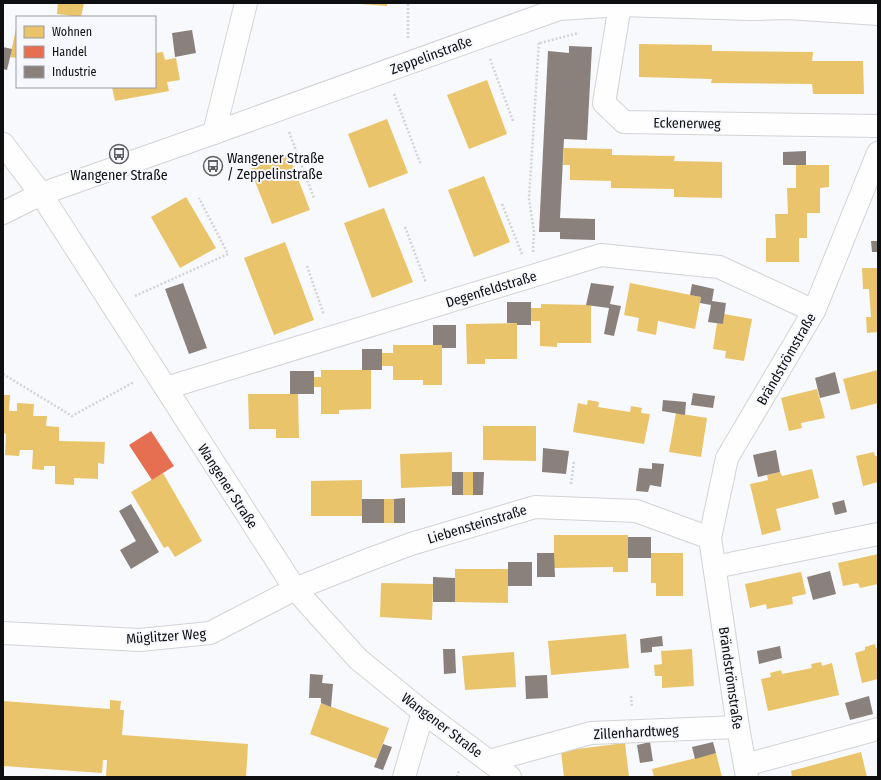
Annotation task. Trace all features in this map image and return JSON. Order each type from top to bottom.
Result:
[{"type":"street","points":[[214,133],[246,3]]},
{"type":"street","name":"Zeppelinstraße","points":[[3,213],[41,194],[558,9],[620,5],[751,9],[789,5],[878,14]]},
{"type":"street","name":"Eckenerweg","points":[[620,5],[604,103],[624,122],[878,126]]},
{"type":"street","name":"Wangener Straße","points":[[3,144],[41,194],[295,589],[358,659],[423,712],[510,777]]},
{"type":"street","name":"Brändströmstraße","points":[[878,153],[814,311],[727,458],[710,538],[738,728],[746,771],[878,729]]},
{"type":"street","name":"Degenfeldstraße","points":[[166,388],[601,255],[719,267],[814,311]]},
{"type":"street","name":"Liebensteinstraße","points":[[295,589],[411,544],[535,506],[636,511],[710,538]]},
{"type":"street","points":[[714,567],[878,534]]},
{"type":"street","name":"Müglitzer Weg","points":[[3,633],[140,640],[210,634],[295,589]]},
{"type":"street","points":[[404,777],[423,712]]},
{"type":"street","name":"Zillenhardtweg","points":[[489,761],[591,733],[738,728]]},
{"type":"path","points":[[408,3],[408,63]]},
{"type":"path","points":[[531,277],[534,232],[529,199],[541,15]]},
{"type":"path","points":[[539,44],[584,32],[616,32]]},
{"type":"path","points":[[482,36],[513,121]]},
{"type":"path","points":[[385,71],[421,165]]},
{"type":"path","points":[[281,109],[314,198]]},
{"type":"path","points":[[113,307],[228,254],[199,198]]},
{"type":"path","points":[[502,204],[531,277]]},
{"type":"path","points":[[405,227],[434,306]]},
{"type":"path","points":[[307,266],[331,338]]},
{"type":"path","points":[[3,374],[72,416],[154,370]]},
{"type":"building: Wohnen","points":[[58,3],[84,3],[81,16],[57,14]]},
{"type":"building: Wohnen","points":[[387,3],[387,6],[360,4]]},
{"type":"building: Wohnen","points":[[16,29],[16,58],[10,57]]},
{"type":"building: Wohnen","points":[[639,44],[712,45],[712,51],[813,52],[812,61],[863,61],[864,94],[813,94],[812,84],[711,83],[712,79],[639,77]]},
{"type":"building: Wohnen","points":[[163,52],[165,60],[176,58],[180,80],[167,82],[169,91],[115,101],[112,88],[156,88],[156,53]]},
{"type":"building: Wohnen","points":[[487,80],[507,134],[469,149],[447,95]]},
{"type":"building: Wohnen","points":[[387,119],[408,173],[369,188],[348,134]]},
{"type":"building: Wohnen","points":[[564,148],[612,149],[612,155],[675,156],[674,161],[722,162],[722,198],[674,197],[674,189],[611,188],[611,181],[570,180],[570,165],[563,165]]},
{"type":"building: Wohnen","points":[[289,155],[310,210],[272,224],[250,169]]},
{"type":"building: Wohnen","points":[[796,165],[829,165],[829,187],[820,188],[820,213],[807,213],[807,238],[799,238],[799,262],[766,262],[766,238],[776,238],[775,214],[788,214],[787,188],[796,188]]},
{"type":"building: Wohnen","points":[[484,176],[510,242],[474,257],[448,190]]},
{"type":"building: Wohnen","points":[[186,197],[216,248],[180,268],[151,217]]},
{"type":"building: Wohnen","points":[[384,208],[413,282],[372,298],[344,223]]},
{"type":"building: Wohnen","points":[[285,242],[314,320],[274,335],[244,258]]},
{"type":"building: Wohnen","points":[[862,268],[878,268],[878,332],[867,333],[866,317],[871,317],[869,289],[863,289]]},
{"type":"building: Wohnen","points":[[630,283],[701,297],[695,329],[658,321],[656,335],[637,331],[639,318],[624,315]]},
{"type":"building: Wohnen","points":[[541,304],[591,305],[591,343],[557,343],[557,347],[540,346],[540,321],[531,321],[531,308],[541,308]]},
{"type":"building: Wohnen","points":[[724,314],[752,319],[744,361],[725,358],[726,351],[713,349],[717,323],[723,324]]},
{"type":"building: Wohnen","points":[[517,323],[517,359],[485,359],[485,364],[467,364],[466,324]]},
{"type":"building: Wohnen","points":[[393,345],[442,345],[442,385],[423,385],[423,380],[393,380],[393,366],[382,366],[382,353],[393,353]]},
{"type":"building: Wohnen","points":[[321,370],[371,370],[371,409],[339,410],[339,414],[321,414],[321,387],[314,387],[314,377],[321,377]]},
{"type":"building: Wohnen","points":[[878,370],[878,403],[851,410],[843,379]]},
{"type":"building: Wohnen","points":[[817,389],[825,418],[801,423],[802,428],[789,431],[781,398]]},
{"type":"building: Wohnen","points":[[248,394],[298,394],[299,438],[276,438],[276,429],[249,429]]},
{"type":"building: Wohnen","points":[[3,395],[10,395],[9,411],[17,411],[17,403],[34,404],[33,416],[47,416],[46,426],[59,427],[59,441],[105,442],[104,464],[98,463],[98,479],[74,478],[74,485],[55,484],[55,466],[44,466],[44,470],[32,469],[33,450],[20,450],[19,456],[5,455],[6,434],[3,433]]},
{"type":"building: Wohnen","points":[[588,400],[599,402],[598,407],[630,412],[631,406],[642,408],[641,413],[650,414],[644,444],[573,432],[578,403],[587,405]]},
{"type":"building: Wohnen","points":[[676,413],[707,418],[701,457],[669,452]]},
{"type":"building: Wohnen","points":[[483,426],[536,426],[536,461],[483,460]]},
{"type":"building: Wohnen","points":[[452,452],[452,486],[401,488],[400,454]]},
{"type":"building: Wohnen","points":[[874,452],[875,456],[878,456],[878,482],[863,486],[856,456]]},
{"type":"building: Wohnen","points":[[812,469],[819,498],[776,509],[781,530],[762,535],[750,484],[768,480],[767,475],[780,472],[782,476]]},
{"type":"building: Wohnen","points":[[463,472],[473,472],[473,495],[463,495]]},
{"type":"building: Wohnen","points":[[163,473],[202,541],[175,557],[168,546],[164,548],[131,492]]},
{"type":"building: Wohnen","points":[[362,480],[362,516],[311,516],[311,481]]},
{"type":"building: Wohnen","points":[[384,499],[394,499],[394,523],[384,523]]},
{"type":"building: Wohnen","points":[[554,535],[628,535],[628,572],[613,572],[613,567],[554,568]]},
{"type":"building: Wohnen","points":[[651,553],[683,553],[683,596],[656,596],[656,583],[651,583]]},
{"type":"building: Wohnen","points":[[878,554],[878,584],[860,588],[858,583],[843,586],[838,563]]},
{"type":"building: Wohnen","points":[[455,569],[508,569],[508,603],[455,602]]},
{"type":"building: Wohnen","points":[[801,572],[806,594],[792,597],[793,604],[767,609],[766,604],[750,608],[745,584]]},
{"type":"building: Wohnen","points":[[381,583],[433,584],[432,620],[380,617]]},
{"type":"building: Wohnen","points":[[626,634],[629,668],[551,675],[548,641]]},
{"type":"building: Wohnen","points":[[875,644],[876,648],[878,648],[878,679],[862,683],[855,653],[865,650],[865,647]]},
{"type":"building: Wohnen","points":[[692,649],[694,686],[662,688],[662,676],[655,676],[654,665],[662,664],[661,651]]},
{"type":"building: Wohnen","points":[[514,652],[516,687],[465,690],[462,656]]},
{"type":"building: Wohnen","points":[[821,662],[822,666],[832,663],[839,695],[768,711],[761,679],[771,677],[770,673],[781,670],[782,674],[812,668],[811,664]]},
{"type":"building: Wohnen","points":[[110,700],[121,701],[120,710],[124,710],[122,735],[248,744],[246,777],[106,777],[107,760],[103,760],[102,773],[3,766],[3,701],[110,709]]},
{"type":"building: Wohnen","points":[[321,703],[389,728],[377,759],[310,734]]},
{"type":"building: Wohnen","points":[[625,743],[629,777],[564,777],[561,751]]},
{"type":"building: Wohnen","points":[[861,752],[867,777],[792,777],[791,771]]},
{"type":"building: Wohnen","points":[[716,753],[722,777],[654,777],[652,769]]},
{"type":"building: Handel","points":[[151,431],[174,466],[152,480],[129,445]]},
{"type":"building: Industrie","points":[[192,30],[196,53],[175,57],[172,33]]},
{"type":"building: Industrie","points":[[569,46],[592,47],[587,140],[564,139],[560,218],[595,219],[595,240],[560,239],[560,232],[539,232],[548,51],[569,53]]},
{"type":"building: Industrie","points":[[3,47],[12,49],[7,70],[3,69]]},
{"type":"building: Industrie","points":[[806,151],[806,165],[783,165],[783,152]]},
{"type":"building: Industrie","points":[[871,241],[878,241],[878,252],[872,252]]},
{"type":"building: Industrie","points":[[183,283],[207,348],[189,354],[165,289]]},
{"type":"building: Industrie","points":[[591,283],[614,286],[610,304],[621,306],[614,336],[604,334],[609,308],[586,305]]},
{"type":"building: Industrie","points":[[692,284],[714,289],[712,301],[726,303],[723,324],[708,322],[711,305],[700,303],[701,297],[690,295]]},
{"type":"building: Industrie","points":[[507,302],[531,302],[531,325],[507,323]]},
{"type":"building: Industrie","points":[[433,325],[456,325],[456,348],[442,348],[442,345],[433,345]]},
{"type":"building: Industrie","points":[[362,349],[382,349],[382,370],[362,370]]},
{"type":"building: Industrie","points":[[290,371],[314,371],[314,394],[290,394]]},
{"type":"building: Industrie","points":[[835,372],[840,393],[820,398],[815,378]]},
{"type":"building: Industrie","points":[[693,393],[715,396],[713,408],[691,405]]},
{"type":"building: Industrie","points":[[663,400],[686,402],[685,415],[662,411]]},
{"type":"building: Industrie","points":[[543,448],[569,451],[566,474],[542,472]]},
{"type":"building: Industrie","points":[[776,450],[780,472],[758,477],[753,455]]},
{"type":"building: Industrie","points":[[652,463],[664,464],[661,487],[650,485],[648,492],[636,491],[639,468],[652,469]]},
{"type":"building: Industrie","points":[[452,472],[463,472],[463,495],[452,495]]},
{"type":"building: Industrie","points":[[473,472],[484,472],[483,495],[473,495]]},
{"type":"building: Industrie","points":[[405,498],[405,523],[394,523],[394,499]]},
{"type":"building: Industrie","points":[[362,499],[384,499],[384,523],[362,523]]},
{"type":"building: Industrie","points":[[844,500],[847,512],[835,515],[832,503]]},
{"type":"building: Industrie","points":[[131,504],[159,552],[131,569],[120,550],[136,541],[119,511]]},
{"type":"building: Industrie","points":[[628,537],[651,537],[651,558],[628,558]]},
{"type":"building: Industrie","points":[[537,553],[554,553],[555,577],[537,577]]},
{"type":"building: Industrie","points":[[508,562],[532,562],[532,586],[508,586]]},
{"type":"building: Industrie","points":[[830,571],[836,594],[813,600],[807,577]]},
{"type":"building: Industrie","points":[[433,577],[455,578],[455,602],[433,602]]},
{"type":"building: Industrie","points":[[662,636],[663,646],[652,647],[652,652],[641,653],[640,639]]},
{"type":"building: Industrie","points":[[780,646],[782,658],[759,664],[757,651]]},
{"type":"building: Industrie","points":[[443,649],[455,649],[456,673],[444,674]]},
{"type":"building: Industrie","points":[[310,674],[323,675],[322,683],[333,684],[331,707],[321,703],[321,698],[309,698]]},
{"type":"building: Industrie","points":[[547,675],[548,698],[526,699],[525,676]]},
{"type":"building: Industrie","points":[[869,696],[873,714],[850,720],[845,703]]},
{"type":"building: Industrie","points":[[650,742],[653,761],[640,763],[637,745]]},
{"type":"building: Industrie","points":[[713,742],[716,753],[695,759],[692,747]]},
{"type":"building: Industrie","points":[[383,744],[392,747],[383,770],[374,767]]},
{"type":"place","name":"Wangener Straße","points":[[119,154]]},
{"type":"place","name":"Wangener Straße / Zeppelinstraße","points":[[213,166]]}]
